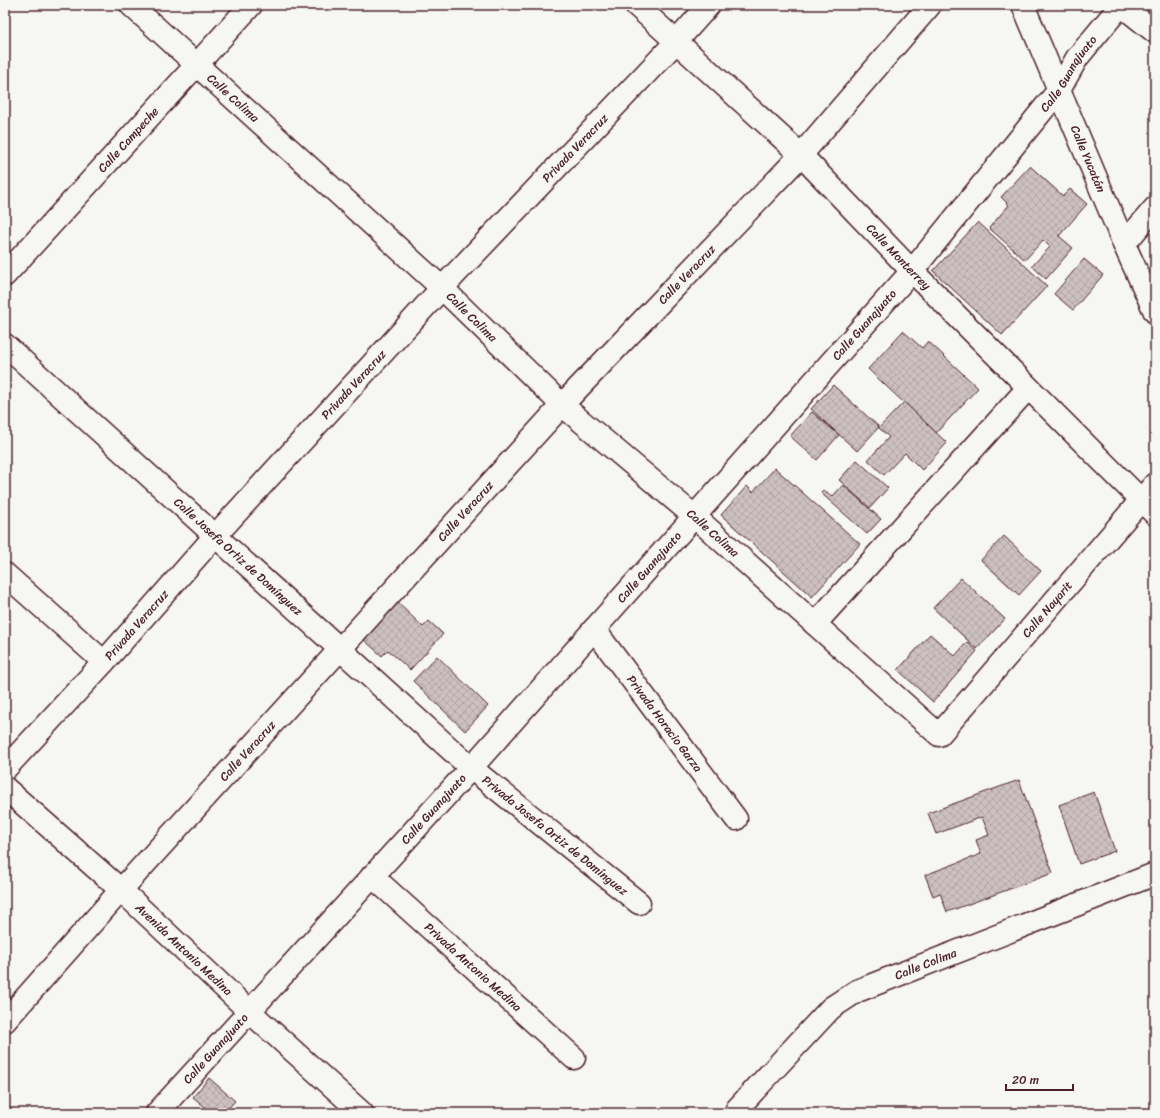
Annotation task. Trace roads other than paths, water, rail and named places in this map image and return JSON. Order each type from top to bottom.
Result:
[{"type":"street","name":"Calle Colima","points":[[131,5],[442,288],[562,405],[694,516],[939,735]]},
{"type":"street","name":"Calle Campeche","points":[[5,275],[251,5]]},
{"type":"street","name":"Calle Monterrey","points":[[636,5],[801,155],[912,271],[1028,388],[1151,499]]},
{"type":"street","name":"Privada Veracruz","points":[[5,769],[104,662],[215,536],[442,288],[676,42],[709,5]]},
{"type":"street","name":"Calle Veracruz","points":[[5,1021],[121,890],[341,650],[562,405],[801,155],[930,5]]},
{"type":"street","name":"Calle Yucatán","points":[[1023,5],[1124,244],[1155,312]]},
{"type":"street","name":"Calle Guanajuato","points":[[157,1113],[471,768],[912,271],[1059,90],[1077,58],[1121,5]]},
{"type":"street","points":[[1121,5],[1155,32]]},
{"type":"street","points":[[1124,244],[1155,208]]},
{"type":"street","name":"Calle Josefa Ortiz de Domínguez","points":[[5,345],[471,768]]},
{"type":"street","points":[[815,624],[1028,388]]},
{"type":"street","name":"Calle Nayarit","points":[[939,735],[1151,499]]},
{"type":"street","points":[[5,574],[104,662]]},
{"type":"street","name":"Privada Horacio Garza","points":[[594,629],[736,820]]},
{"type":"street","name":"Privada Josefa Ortiz de Domínguez","points":[[471,768],[639,903]]},
{"type":"street","name":"Avenida Antonio Medina","points":[[5,788],[121,890],[249,1011],[362,1113]]},
{"type":"street","name":"Calle Colima","points":[[736,1113],[738,1109],[831,1008],[857,990],[1155,874]]},
{"type":"street","name":"Privada Antonio Medina","points":[[372,876],[574,1058]]}]
